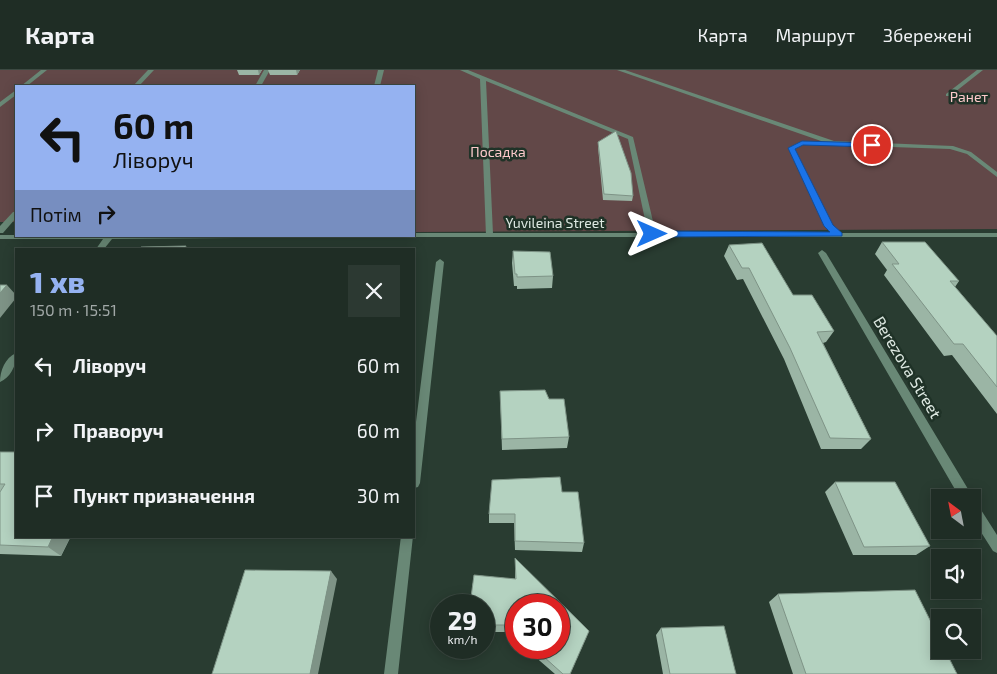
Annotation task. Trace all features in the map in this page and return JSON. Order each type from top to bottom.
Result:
[{"type":"street","points":[[25,85],[44,70]]},
{"type":"street","points":[[137,85],[151,70]]},
{"type":"street","points":[[259,85],[267,70]]},
{"type":"street","points":[[377,85],[380,70]]},
{"type":"street","points":[[463,70],[631,138],[652,234]]},
{"type":"street","points":[[620,70],[832,144]]},
{"type":"street","points":[[948,96],[980,70]]},
{"type":"street","points":[[483,78],[489,234]]},
{"type":"street","points":[[0,105],[15,93]]},
{"type":"street","points":[[838,234],[829,226],[791,148],[802,143],[951,147],[969,153],[997,175]]},
{"type":"street","points":[[0,231],[15,215]]},
{"type":"street","name":"Yuvileina Street","points":[[415,235],[997,235]]},
{"type":"street","points":[[0,238],[109,237]]},
{"type":"street","points":[[101,248],[109,237]]},
{"type":"street","name":"Berezova Street","points":[[822,253],[962,489]]},
{"type":"street","points":[[415,474],[440,262]]},
{"type":"street","points":[[0,378],[15,358]]},
{"type":"street","points":[[981,521],[997,547]]},
{"type":"street","points":[[391,674],[408,538]]},
{"type":"green space","name":"Посадка","points":[[0,70],[997,70],[997,229],[415,232],[415,85],[15,85],[15,222],[0,222]]},
{"type":"building","points":[[616,131],[631,173],[633,196],[604,194],[598,142]]},
{"type":"building","points":[[882,242],[925,242],[959,281],[950,281],[997,336],[997,387],[963,344],[954,344],[892,264],[899,264]]},
{"type":"building","points":[[762,243],[793,295],[812,295],[834,331],[817,332],[871,439],[830,438],[790,348],[749,268],[742,268],[729,245]]},
{"type":"building","points":[[186,246],[185,248],[141,247]]},
{"type":"building","points":[[513,251],[550,252],[553,276],[517,277],[517,274],[515,274]]},
{"type":"building","points":[[0,285],[7,285],[0,293]]},
{"type":"building","points":[[545,390],[549,399],[564,399],[569,437],[502,439],[500,391]]},
{"type":"building","points":[[0,452],[15,452],[15,538],[52,538],[48,547],[0,545],[0,492],[5,484],[0,484]]},
{"type":"building","points":[[560,477],[562,492],[578,492],[584,543],[515,541],[515,514],[489,514],[492,480]]},
{"type":"building","points":[[835,482],[895,482],[930,546],[864,547]]},
{"type":"building","points":[[515,558],[551,594],[505,594],[505,625],[495,625],[495,594],[471,594],[474,575],[516,579]]},
{"type":"building","points":[[245,570],[331,571],[310,674],[212,674]]},
{"type":"building","points":[[915,590],[931,622],[931,659],[950,659],[957,674],[806,674],[778,594]]},
{"type":"building","points":[[570,612],[589,631],[570,674],[563,674],[546,659],[570,659]]},
{"type":"building","points":[[724,626],[736,674],[670,674],[661,628]]},
{"type":"route","points":[[652,234],[838,234],[829,226],[791,148],[802,143],[872,145]]},
{"type":"park label","name":"Ранет","points":[[969,96]]}]
